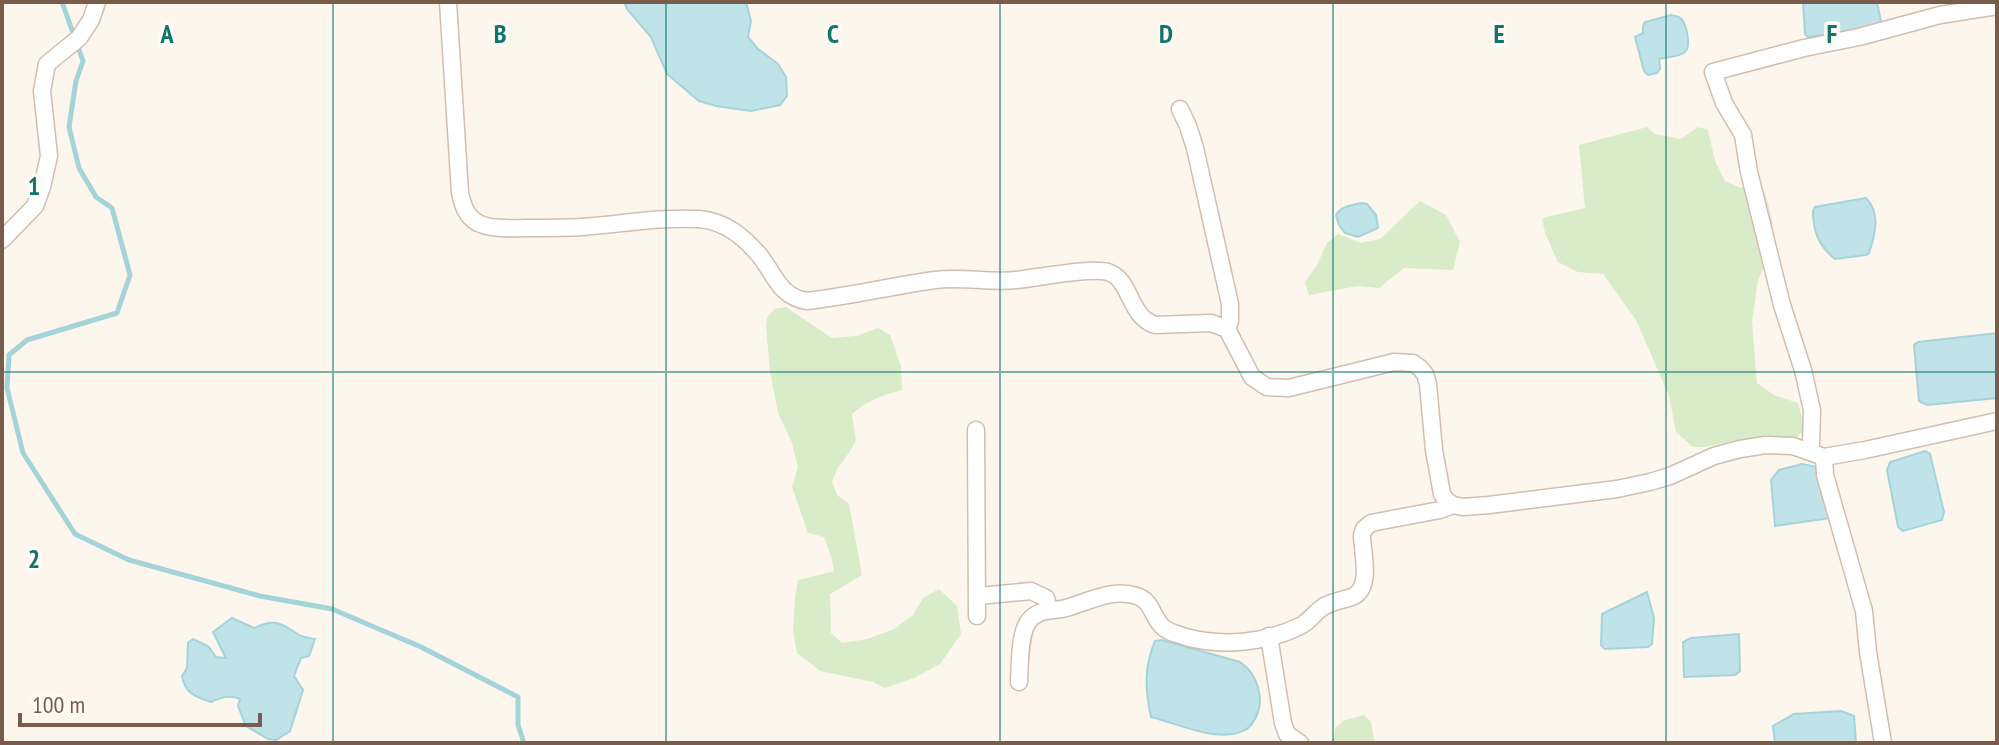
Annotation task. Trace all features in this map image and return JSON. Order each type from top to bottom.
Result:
[{"type":"street","points":[[2,240],[35,206],[42,187],[49,156],[42,91],[47,64],[79,38],[91,20],[97,2]]},
{"type":"street","points":[[448,2],[460,193],[467,215],[483,225],[552,228],[643,219],[716,221],[741,236],[790,296],[807,301],[937,279],[1011,281],[1094,270],[1111,273],[1122,283],[1136,310],[1148,323],[1211,323],[1227,329],[1252,377],[1267,387],[1289,388],[1394,362],[1413,363],[1425,374],[1428,384],[1442,494],[1453,505],[1489,505],[1617,489],[1670,476],[1714,456],[1740,449],[1766,445],[1793,446],[1816,454],[1865,450],[1997,421]]},
{"type":"street","points":[[1883,743],[1864,611],[1825,475],[1811,444],[1812,410],[1803,370],[1782,305],[1749,172],[1743,135],[1724,103],[1713,72],[1940,15],[1997,6]]},
{"type":"street","points":[[1180,109],[1195,148],[1230,304],[1227,329]]},
{"type":"street","points":[[976,430],[977,616]]},
{"type":"street","points":[[1019,682],[1026,624],[1037,612],[1063,608],[1101,595],[1119,593],[1139,596],[1148,602],[1158,623],[1167,631],[1217,643],[1242,643],[1303,625],[1324,606],[1361,591],[1364,575],[1362,535],[1371,523],[1453,505]]},
{"type":"street","points":[[978,596],[1031,591],[1046,598],[1049,609]]},
{"type":"street","points":[[1269,636],[1283,723],[1287,734],[1300,743]]},
{"type":"green space","points":[[1647,127],[1655,134],[1681,139],[1698,127],[1708,130],[1715,161],[1725,181],[1741,188],[1759,180],[1773,223],[1766,260],[1758,281],[1752,321],[1757,383],[1774,395],[1798,403],[1805,429],[1793,441],[1745,439],[1693,447],[1676,432],[1669,396],[1636,320],[1603,274],[1578,272],[1558,262],[1542,218],[1585,208],[1579,145]]},
{"type":"green space","points":[[1420,201],[1446,215],[1460,242],[1453,270],[1404,268],[1379,288],[1358,286],[1309,295],[1305,282],[1327,243],[1338,234],[1361,243],[1380,239]]},
{"type":"green space","points":[[786,307],[832,338],[856,336],[878,328],[890,335],[901,366],[902,390],[875,399],[852,414],[856,440],[832,482],[837,495],[849,504],[862,575],[830,594],[831,633],[842,643],[867,639],[894,629],[913,615],[923,598],[939,589],[957,606],[961,634],[940,664],[914,678],[885,688],[873,682],[820,671],[797,653],[793,631],[798,580],[834,571],[824,537],[808,533],[792,487],[798,467],[792,443],[778,413],[770,372],[767,318],[774,309]]},
{"type":"green space","points":[[1364,715],[1371,722],[1375,743],[1330,743],[1335,728],[1343,721]]},
{"type":"water","points":[[624,2],[746,2],[751,21],[748,37],[778,64],[786,77],[787,96],[780,105],[751,111],[699,101],[667,74],[651,37]]},
{"type":"water","points":[[1803,2],[1877,2],[1881,22],[1808,37],[1805,34]]},
{"type":"water","points":[[1671,15],[1682,19],[1688,37],[1687,50],[1659,59],[1660,69],[1648,75],[1644,71],[1635,37],[1643,33],[1645,22]]},
{"type":"water","points":[[1866,198],[1875,217],[1875,232],[1869,253],[1835,259],[1818,238],[1813,219],[1815,207]]},
{"type":"water","points":[[1367,204],[1376,215],[1378,228],[1358,237],[1345,233],[1336,215],[1344,208]]},
{"type":"water","points":[[1997,333],[1997,398],[1927,405],[1919,401],[1914,345]]},
{"type":"water","points":[[1925,451],[1930,454],[1944,512],[1942,520],[1903,531],[1898,527],[1887,470],[1890,462]]},
{"type":"water","points":[[1802,464],[1817,467],[1831,518],[1775,526],[1771,480],[1779,470]]},
{"type":"water","points":[[1647,592],[1654,618],[1652,644],[1648,647],[1605,649],[1601,645],[1602,614]]},
{"type":"water","points":[[232,618],[254,628],[276,623],[315,639],[309,656],[301,658],[294,676],[303,690],[290,731],[276,740],[268,739],[246,726],[238,706],[240,699],[229,697],[211,702],[192,694],[183,682],[188,643],[193,639],[208,646],[216,657],[226,658],[213,632]]},
{"type":"water","points":[[1739,634],[1740,671],[1735,675],[1684,677],[1683,642],[1691,638]]},
{"type":"water","points":[[1162,640],[1240,662],[1248,669],[1260,700],[1255,720],[1247,729],[1225,735],[1213,734],[1151,717],[1147,669],[1155,641]]},
{"type":"water","points":[[1841,711],[1854,716],[1856,743],[1775,743],[1773,726],[1794,714]]},
{"type":"waterway","points":[[62,2],[83,61],[76,81],[69,127],[79,168],[96,197],[112,208],[130,275],[117,313],[27,340],[9,355],[7,388],[23,453],[75,534],[129,560],[260,596],[332,609],[421,647],[518,697],[518,725],[524,743]]}]
